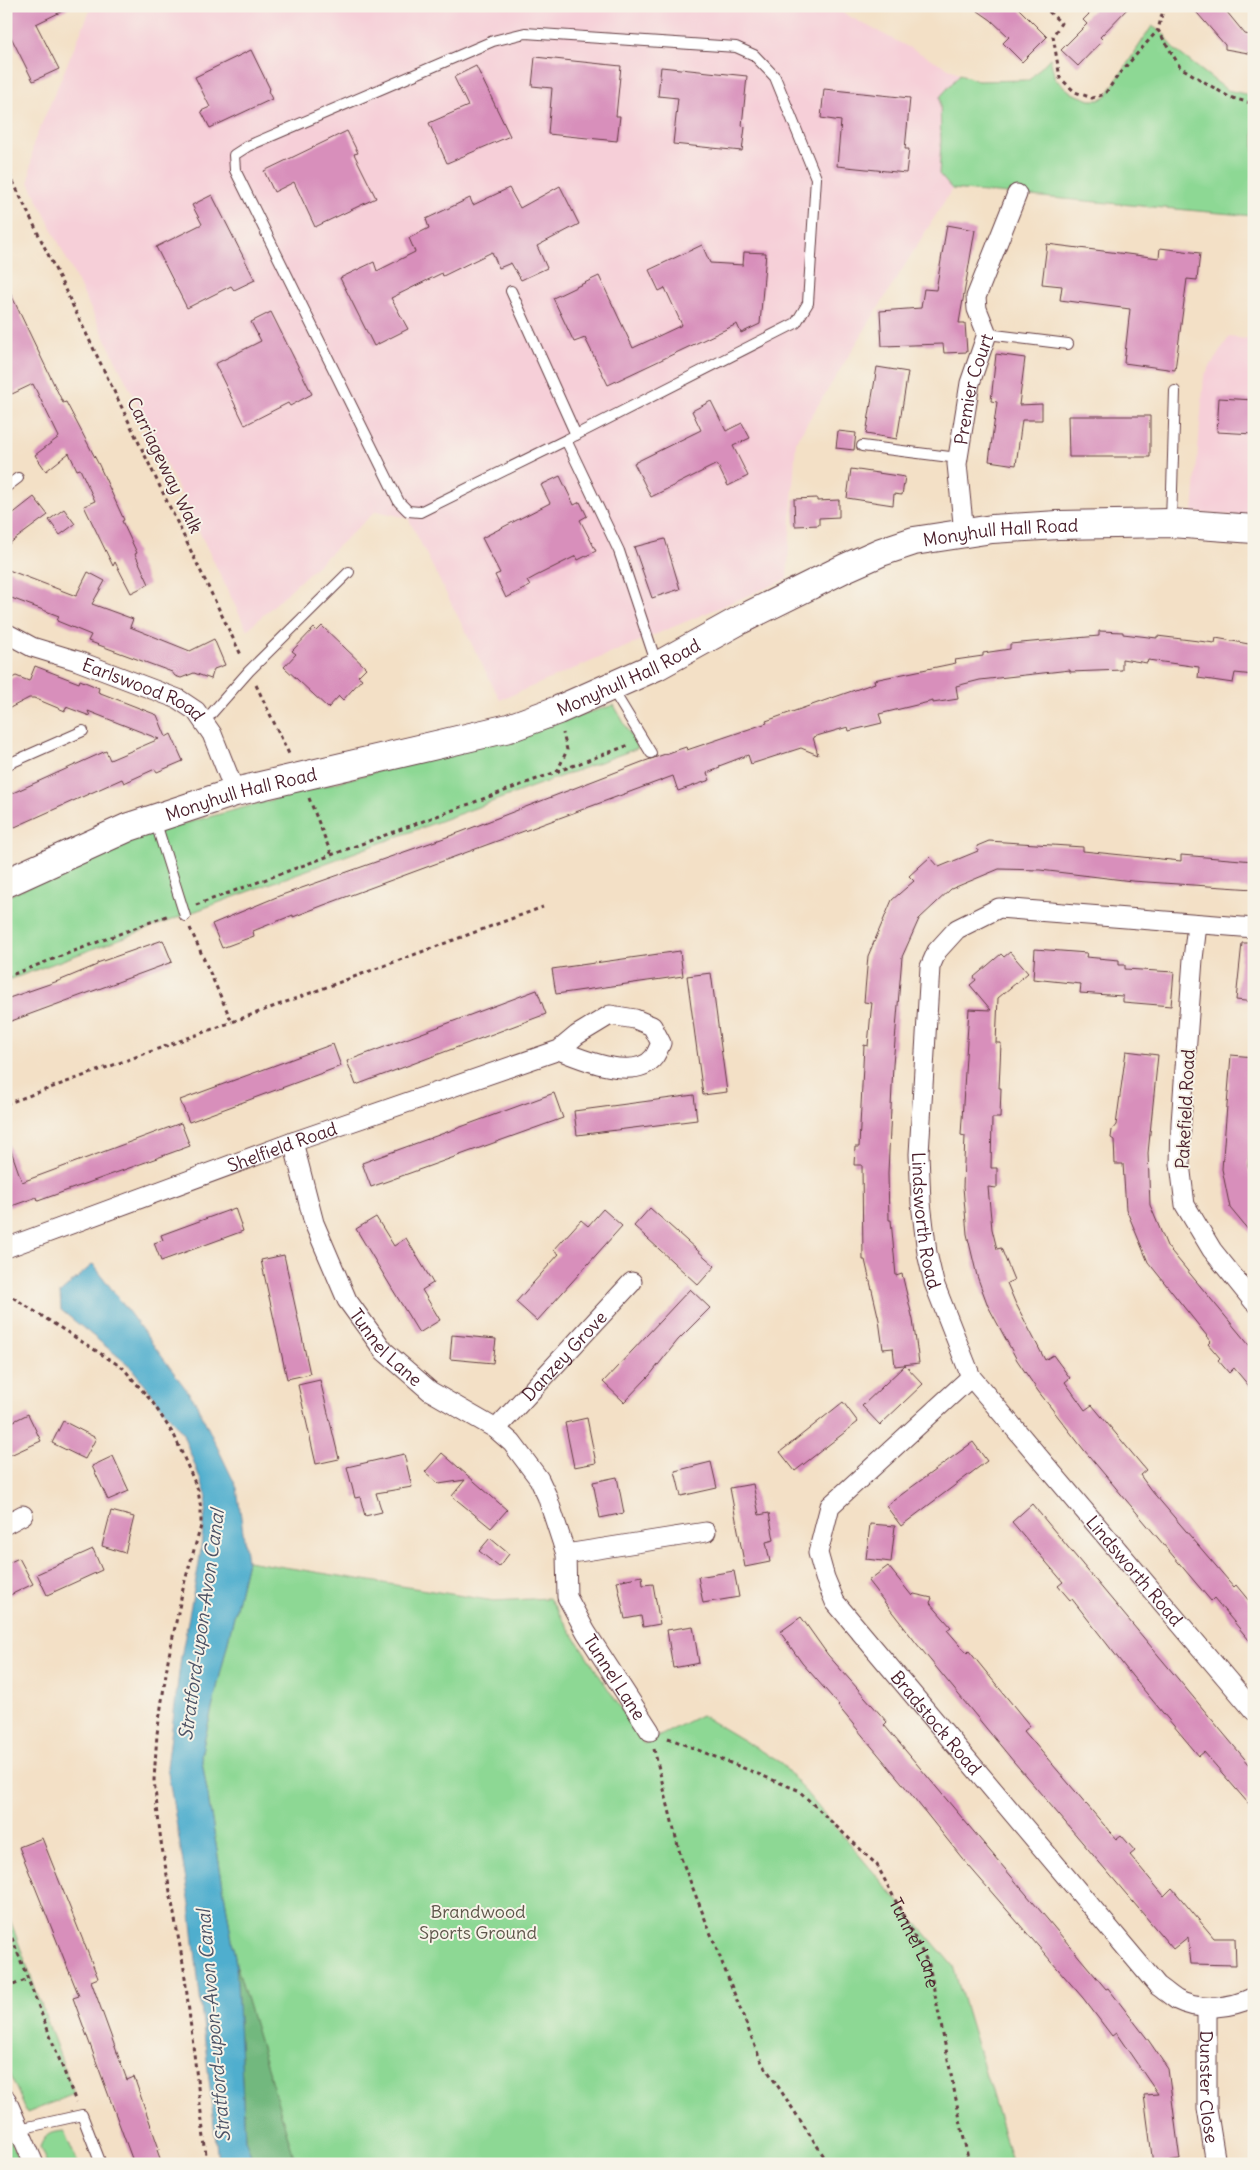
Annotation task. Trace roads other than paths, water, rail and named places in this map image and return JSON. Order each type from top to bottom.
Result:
[{"type":"street","name":"Premier Court","points":[[964,534],[958,458],[970,383],[986,334],[977,308],[976,297],[1017,194]]},
{"type":"street","name":"Monyhull Hall Road","points":[[6,883],[129,827],[235,792],[509,728],[558,710],[657,666],[740,620],[881,552],[914,541],[992,529],[1058,525],[1171,523],[1254,529]]},
{"type":"street","name":"Earlswood Road","points":[[6,634],[32,647],[178,699],[196,711],[212,734],[235,792]]},
{"type":"street","name":"Lindsworth Road","points":[[1254,928],[999,908],[956,929],[937,951],[930,967],[919,1154],[921,1203],[927,1253],[934,1283],[971,1378],[1254,1711]]},
{"type":"street","name":"Pakefield Road","points":[[1197,925],[1181,1123],[1180,1164],[1185,1205],[1212,1250],[1254,1302]]},
{"type":"street","name":"Shelfield Road","points":[[6,1248],[293,1142],[559,1050],[577,1034],[610,1015],[635,1019],[652,1026],[661,1043],[654,1058],[641,1065],[620,1069],[596,1065],[559,1050]]},
{"type":"street","name":"Tunnel Lane","points":[[293,1142],[314,1223],[347,1300],[384,1351],[430,1391],[496,1429],[512,1443],[538,1479],[546,1496],[566,1554],[568,1596],[586,1632],[650,1731]]},
{"type":"street","name":"Danzey Grove","points":[[496,1429],[632,1282]]},
{"type":"street","name":"Bradstock Road","points":[[971,1378],[830,1506],[822,1530],[818,1553],[825,1578],[835,1602],[1158,1986],[1178,2000],[1207,2008],[1242,2002],[1254,1997]]},
{"type":"street","points":[[6,1524],[23,1516]]},
{"type":"street","points":[[566,1554],[706,1532]]},
{"type":"street","name":"Dunster Close","points":[[1207,2008],[1207,2108],[1216,2164]]},
{"type":"street","points":[[6,2098],[34,2164]]},
{"type":"lane","points":[[525,33],[736,47],[754,56],[774,77],[816,178],[808,303],[796,323],[571,437],[420,512],[408,511],[399,502],[235,170],[234,155],[248,146],[494,41],[525,33]]},
{"type":"lane","points":[[511,291],[619,551],[657,666]]},
{"type":"lane","points":[[986,334],[1068,344]]},
{"type":"lane","points":[[1171,523],[1175,391]]},
{"type":"lane","points":[[862,446],[958,458]]},
{"type":"lane","points":[[6,487],[18,478]]},
{"type":"lane","points":[[204,722],[249,671],[349,572]]},
{"type":"lane","points":[[611,686],[651,753]]},
{"type":"lane","points":[[6,765],[83,731]]},
{"type":"lane","points":[[155,819],[185,916]]},
{"type":"lane","points":[[19,2129],[82,2115],[101,2164]]},
{"type":"water","name":"Stratford-upon-Avon Canal","points":[[93,1264],[195,1401],[237,1488],[247,1561],[201,1755],[236,1964],[245,2139],[254,2164],[219,2164],[218,2161],[190,1905],[167,1767],[181,1657],[199,1564],[207,1497],[183,1434],[130,1366],[61,1310],[60,1293]]},
{"type":"park label","name":"Brandwood Sports Ground","points":[[478,1921]]}]
